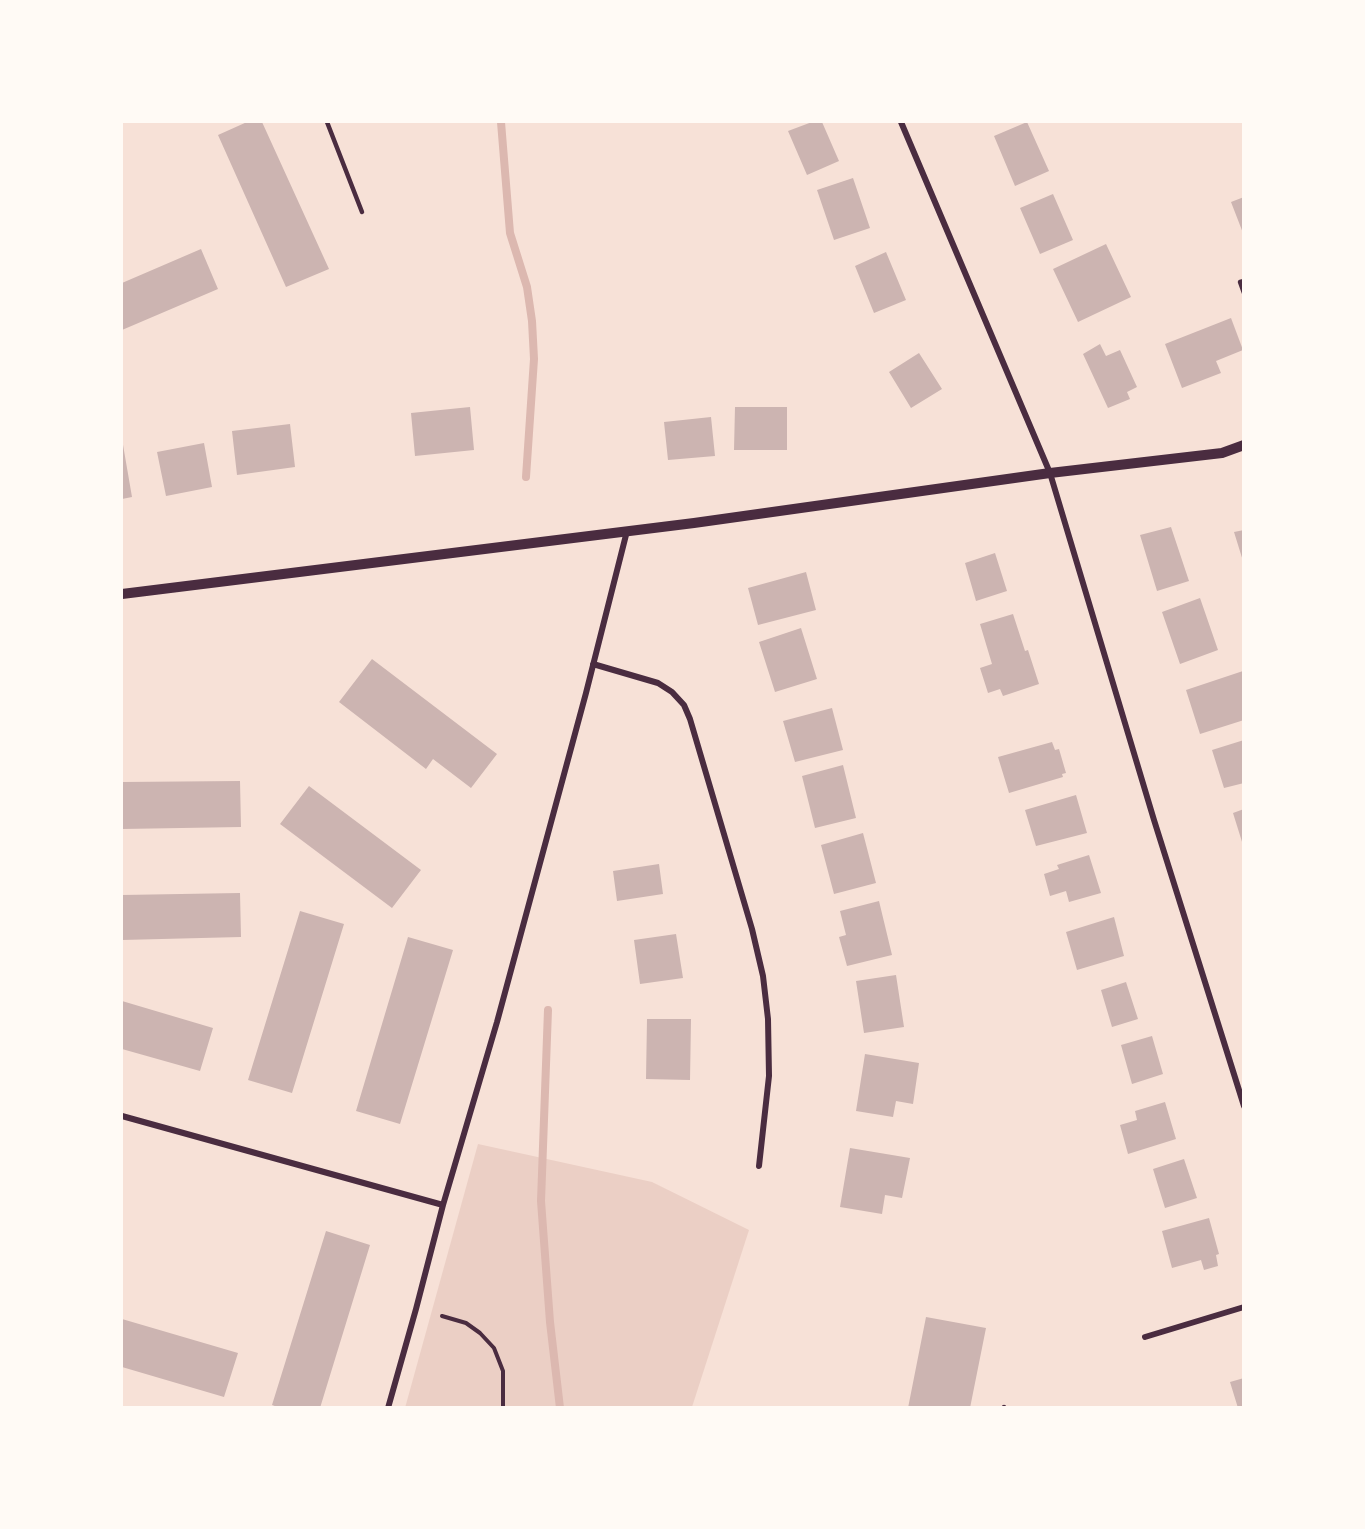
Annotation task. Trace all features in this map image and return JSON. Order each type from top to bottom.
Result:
[{"type":"street","points":[[901,122],[1050,473],[1150,809],[1244,1106]]},
{"type":"street","points":[[122,594],[628,531],[1050,473],[1222,453],[1244,445]]},
{"type":"street","points":[[388,1407],[443,1205],[497,1022],[628,531]]},
{"type":"street","points":[[593,664],[658,683],[672,692],[684,705],[690,719],[752,929],[763,976],[768,1019],[769,1076],[759,1166]]},
{"type":"street","points":[[122,1116],[443,1205]]},
{"type":"street","points":[[1145,1337],[1244,1308]]},
{"type":"lane","points":[[327,122],[362,213]]},
{"type":"lane","points":[[1244,281],[1240,282],[1244,293]]},
{"type":"path","points":[[442,1316],[466,1323],[480,1333],[494,1348],[503,1371],[502,1407]]},
{"type":"shaded area","points":[[478,1144],[652,1182],[749,1230],[692,1407],[405,1408]]},
{"type":"building","points":[[247,122],[262,122],[329,269],[286,287],[218,135]]},
{"type":"building","points":[[812,122],[822,122],[839,161],[807,175],[788,131]]},
{"type":"building","points":[[1027,122],[1049,171],[1015,186],[994,136]]},
{"type":"building","points":[[853,178],[870,228],[834,240],[817,190]]},
{"type":"building","points":[[1053,194],[1073,240],[1040,254],[1020,208]]},
{"type":"building","points":[[1244,197],[1244,233],[1243,233],[1231,202]]},
{"type":"building","points":[[1106,244],[1131,297],[1078,322],[1053,269]]},
{"type":"building","points":[[201,249],[218,289],[122,330],[122,283]]},
{"type":"building","points":[[886,252],[906,300],[874,313],[855,266]]},
{"type":"building","points":[[1231,318],[1243,350],[1216,361],[1221,373],[1182,388],[1165,344]]},
{"type":"building","points":[[1100,344],[1106,356],[1120,350],[1137,387],[1127,392],[1130,399],[1108,408],[1083,354]]},
{"type":"building","points":[[919,353],[942,389],[911,408],[889,372]]},
{"type":"building","points":[[470,407],[474,450],[415,456],[411,413]]},
{"type":"building","points":[[735,407],[787,407],[787,450],[734,450]]},
{"type":"building","points":[[711,417],[715,456],[668,460],[664,422]]},
{"type":"building","points":[[290,424],[295,467],[237,475],[232,431]]},
{"type":"building","points":[[122,439],[132,497],[122,499]]},
{"type":"building","points":[[204,443],[212,487],[166,496],[157,452]]},
{"type":"building","points":[[1171,527],[1189,581],[1157,591],[1140,535]]},
{"type":"building","points":[[1244,530],[1244,561],[1243,561],[1234,532]]},
{"type":"building","points":[[995,553],[1007,591],[976,601],[965,563]]},
{"type":"building","points":[[806,572],[816,610],[758,625],[748,588]]},
{"type":"building","points":[[1200,598],[1218,650],[1180,664],[1162,612]]},
{"type":"building","points":[[1013,614],[1039,684],[1003,696],[1000,689],[988,693],[980,668],[992,664],[980,624]]},
{"type":"building","points":[[801,628],[817,679],[775,692],[759,642]]},
{"type":"building","points":[[372,659],[497,754],[471,788],[433,759],[426,769],[339,702]]},
{"type":"building","points":[[1243,671],[1244,720],[1200,734],[1186,690]]},
{"type":"building","points":[[832,708],[843,750],[795,762],[783,721]]},
{"type":"building","points":[[1244,740],[1244,783],[1224,788],[1212,750]]},
{"type":"building","points":[[1052,742],[1055,750],[1059,749],[1066,773],[1062,774],[1063,777],[1009,793],[998,757]]},
{"type":"building","points":[[843,765],[856,818],[815,828],[802,776]]},
{"type":"building","points":[[240,781],[241,827],[122,829],[122,782]]},
{"type":"building","points":[[309,786],[421,870],[392,908],[280,824]]},
{"type":"building","points":[[1076,795],[1087,833],[1036,846],[1025,810]]},
{"type":"building","points":[[1244,809],[1244,845],[1243,845],[1233,813]]},
{"type":"building","points":[[863,833],[876,883],[834,894],[821,845]]},
{"type":"building","points":[[1089,855],[1101,893],[1069,902],[1066,891],[1050,896],[1044,874],[1059,869],[1057,865]]},
{"type":"building","points":[[659,864],[663,894],[617,901],[613,871]]},
{"type":"building","points":[[240,893],[241,937],[122,940],[122,895]]},
{"type":"building","points":[[879,901],[892,955],[847,966],[839,937],[846,935],[840,911]]},
{"type":"building","points":[[300,911],[344,924],[292,1093],[248,1080]]},
{"type":"building","points":[[1114,917],[1124,956],[1077,970],[1066,932]]},
{"type":"building","points":[[676,934],[683,978],[640,984],[634,940]]},
{"type":"building","points":[[408,937],[453,950],[400,1124],[356,1111]]},
{"type":"building","points":[[896,975],[904,1027],[864,1033],[856,981]]},
{"type":"building","points":[[1126,982],[1138,1019],[1112,1027],[1101,990]]},
{"type":"building","points":[[122,1001],[213,1028],[200,1071],[122,1049]]},
{"type":"building","points":[[647,1019],[691,1019],[690,1080],[646,1079]]},
{"type":"building","points":[[1152,1036],[1163,1074],[1132,1084],[1121,1045]]},
{"type":"building","points":[[865,1054],[919,1063],[913,1104],[896,1101],[893,1117],[856,1111]]},
{"type":"building","points":[[1165,1102],[1176,1139],[1128,1154],[1120,1125],[1137,1120],[1135,1111]]},
{"type":"building","points":[[850,1148],[910,1158],[902,1198],[885,1195],[882,1214],[840,1207]]},
{"type":"building","points":[[1184,1159],[1197,1198],[1165,1208],[1153,1169]]},
{"type":"building","points":[[1209,1218],[1219,1254],[1216,1255],[1218,1266],[1204,1270],[1201,1260],[1172,1268],[1162,1231]]},
{"type":"building","points":[[326,1231],[370,1245],[320,1408],[280,1408],[272,1405]]},
{"type":"building","points":[[926,1317],[986,1328],[970,1408],[908,1408]]},
{"type":"building","points":[[122,1319],[238,1353],[224,1397],[122,1367]]},
{"type":"building","points":[[1244,1378],[1244,1408],[1238,1408],[1230,1382]]},
{"type":"waterway","points":[[501,122],[510,233],[527,287],[532,321],[534,359],[526,477]]},
{"type":"waterway","points":[[548,1010],[541,1201],[550,1322],[560,1408]]}]
